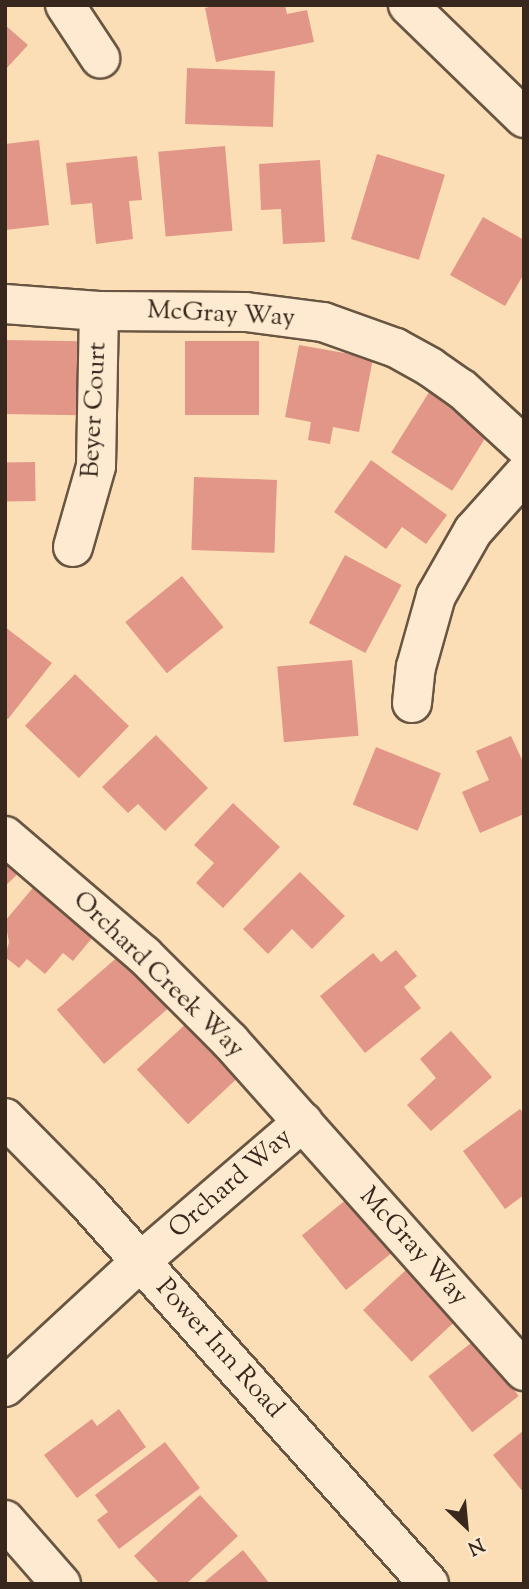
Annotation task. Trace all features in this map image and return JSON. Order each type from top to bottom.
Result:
[{"type":"street","points":[[65,5],[100,58]]},
{"type":"street","points":[[408,5],[524,118]]},
{"type":"street","name":"McGray Way","points":[[5,304],[99,311],[285,315],[360,334],[430,367],[461,389],[524,446]]},
{"type":"street","name":"Beyer Court","points":[[74,547],[96,466],[99,311]]},
{"type":"street","points":[[412,703],[424,631],[442,584],[473,531],[524,474]]},
{"type":"street","name":"Orchard Creek Way","points":[[5,836],[144,955],[303,1122]]},
{"type":"street","name":"Power Inn Road","points":[[5,1118],[140,1262],[429,1584]]},
{"type":"street","name":"McGray Way","points":[[303,1122],[524,1371]]},
{"type":"street","name":"Orchard Way","points":[[5,1387],[140,1262],[303,1122]]},
{"type":"street","points":[[5,1520],[61,1584]]},
{"type":"building","points":[[217,5],[285,5],[287,14],[307,10],[314,42],[216,62],[205,8]]},
{"type":"building","points":[[5,25],[28,45],[5,70]]},
{"type":"building","points":[[187,68],[275,71],[273,127],[185,124]]},
{"type":"building","points":[[39,140],[49,225],[5,230],[5,144]]},
{"type":"building","points":[[225,146],[232,231],[166,237],[158,152]]},
{"type":"building","points":[[377,154],[445,175],[419,260],[351,239]]},
{"type":"building","points":[[137,156],[142,200],[129,201],[133,239],[96,244],[92,203],[71,205],[66,163]]},
{"type":"building","points":[[320,160],[325,242],[283,244],[281,209],[261,210],[259,164]]},
{"type":"building","points":[[483,217],[524,240],[524,274],[505,306],[450,275]]},
{"type":"building","points":[[5,340],[80,341],[79,415],[5,414]]},
{"type":"building","points":[[185,341],[259,341],[259,415],[185,415]]},
{"type":"building","points":[[299,345],[373,358],[359,432],[333,427],[330,444],[308,440],[311,422],[285,417]]},
{"type":"building","points":[[431,389],[492,427],[452,491],[391,453]]},
{"type":"building","points":[[371,460],[447,515],[426,544],[402,527],[386,549],[334,512]]},
{"type":"building","points":[[35,462],[36,501],[6,502],[5,463]]},
{"type":"building","points":[[194,477],[277,480],[274,553],[191,550]]},
{"type":"building","points":[[345,555],[402,585],[365,653],[309,623]]},
{"type":"building","points":[[182,576],[224,627],[167,673],[125,622]]},
{"type":"building","points":[[5,627],[52,663],[8,719],[5,717]]},
{"type":"building","points":[[352,660],[359,736],[284,742],[277,667]]},
{"type":"building","points":[[75,674],[129,726],[79,778],[25,726]]},
{"type":"building","points":[[156,735],[208,788],[165,831],[138,804],[128,813],[102,787]]},
{"type":"building","points":[[511,736],[524,764],[524,814],[480,833],[462,792],[489,780],[476,751]]},
{"type":"building","points":[[376,747],[441,773],[418,831],[353,804]]},
{"type":"building","points":[[233,803],[280,847],[223,908],[196,883],[214,863],[194,845]]},
{"type":"building","points":[[5,856],[20,872],[5,886]]},
{"type":"building","points":[[300,872],[345,916],[312,949],[292,929],[268,954],[243,929]]},
{"type":"building","points":[[37,883],[97,932],[73,961],[63,953],[45,974],[27,959],[19,968],[5,957],[9,942],[5,921]]},
{"type":"building","points":[[396,950],[417,976],[404,987],[421,1008],[365,1053],[320,996],[373,953],[381,962]]},
{"type":"building","points":[[121,954],[168,1008],[104,1064],[57,1010]]},
{"type":"building","points":[[191,1019],[242,1074],[188,1124],[137,1069]]},
{"type":"building","points":[[451,1031],[492,1077],[431,1131],[407,1105],[436,1078],[420,1059]]},
{"type":"building","points":[[520,1109],[524,1114],[524,1195],[505,1209],[463,1151]]},
{"type":"building","points":[[347,1199],[391,1253],[346,1290],[302,1236]]},
{"type":"building","points":[[407,1269],[455,1321],[412,1362],[363,1310]]},
{"type":"building","points":[[475,1340],[519,1396],[472,1432],[429,1376]]},
{"type":"building","points":[[119,1409],[146,1447],[77,1498],[44,1455],[92,1419],[97,1426]]},
{"type":"building","points":[[524,1430],[524,1493],[493,1455]]},
{"type":"building","points":[[165,1442],[200,1488],[119,1549],[97,1520],[108,1512],[95,1495]]},
{"type":"building","points":[[200,1495],[238,1536],[186,1584],[160,1584],[134,1556]]},
{"type":"building","points":[[243,1550],[270,1584],[202,1584]]}]
